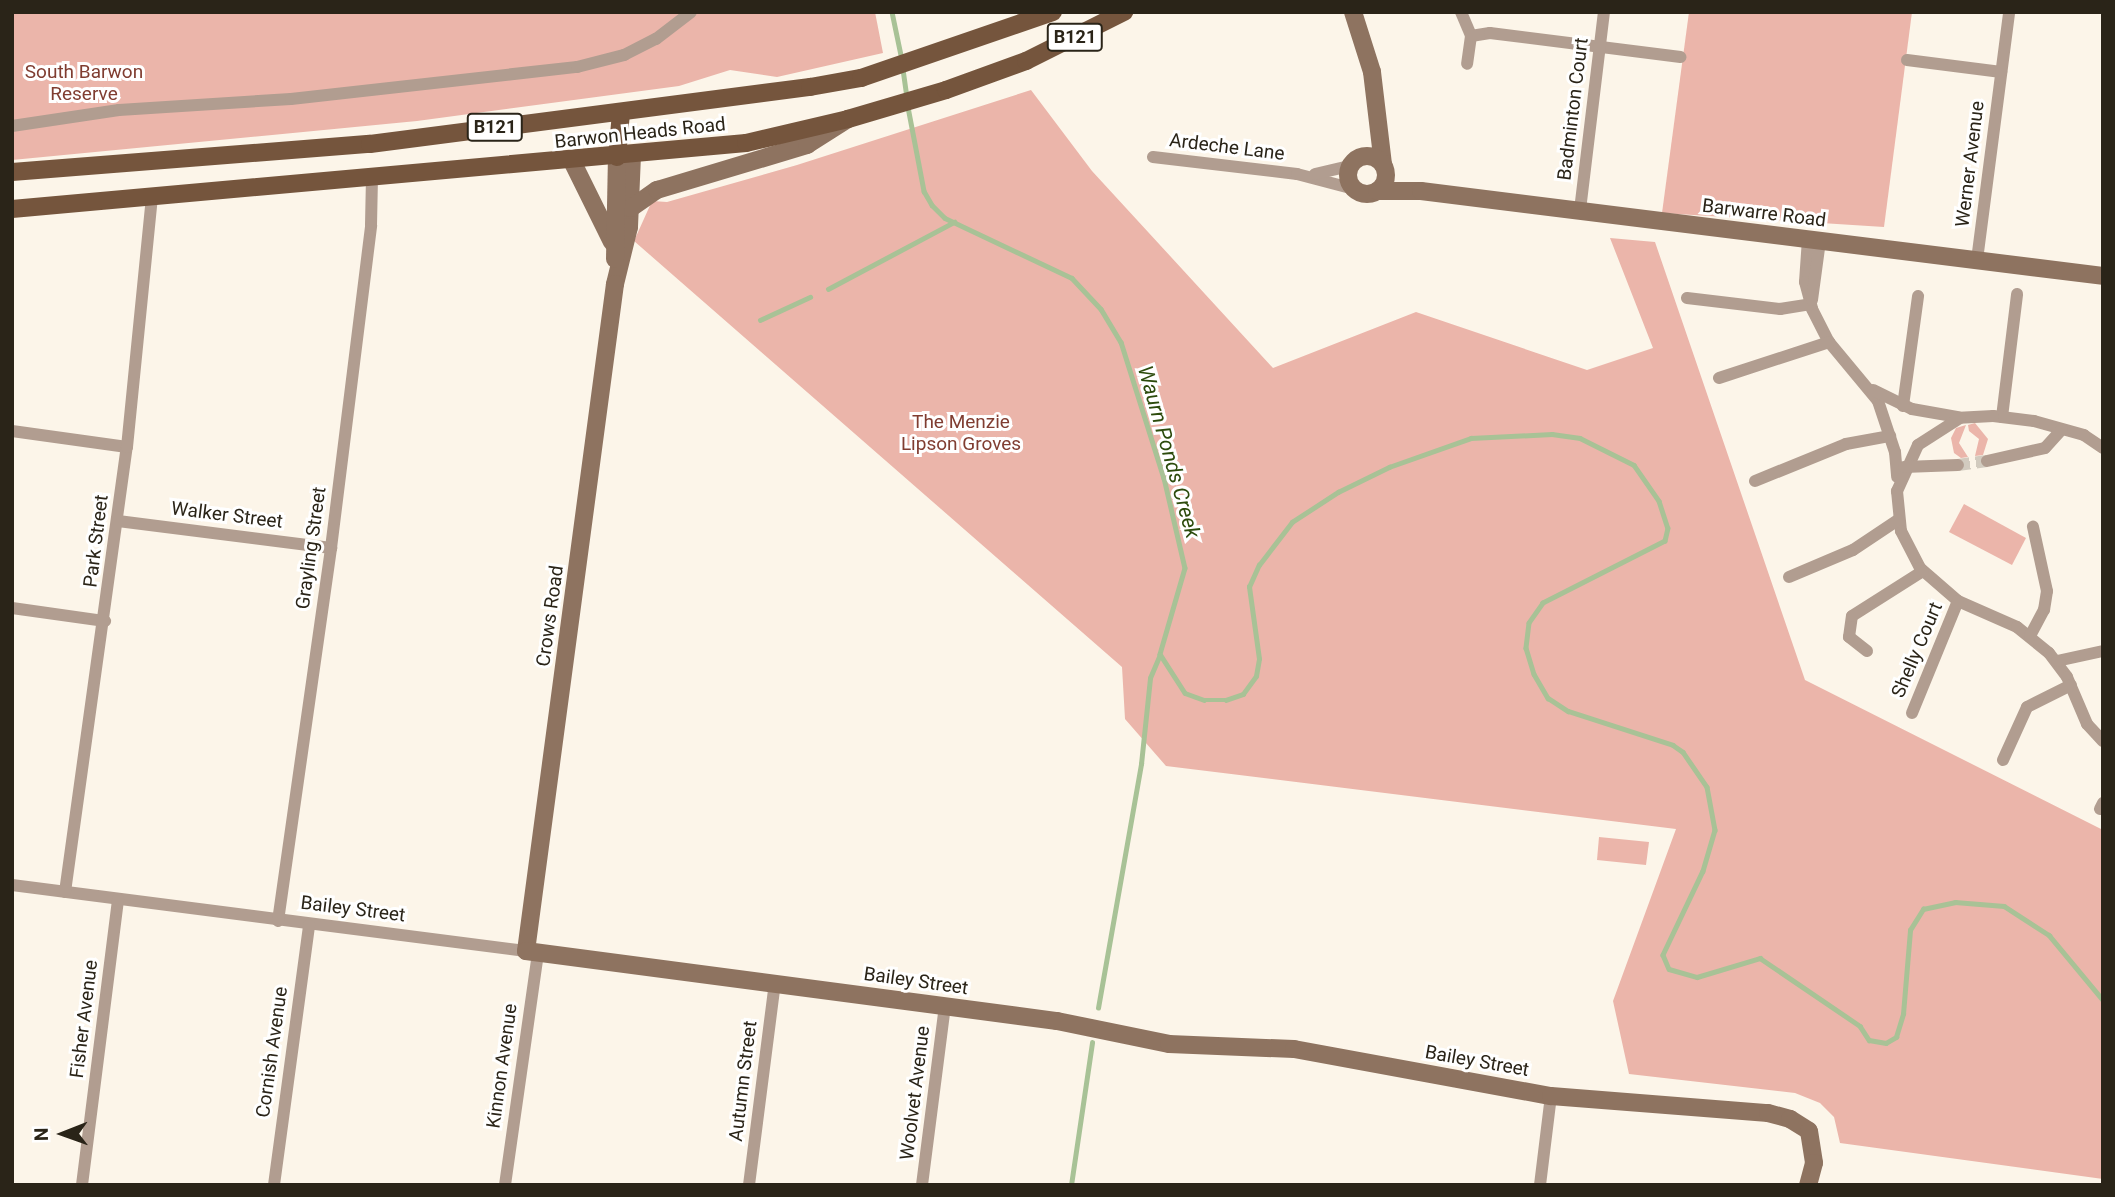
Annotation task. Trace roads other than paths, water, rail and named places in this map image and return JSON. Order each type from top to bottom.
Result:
[{"type":"main road","name":"Barwon Heads Road","points":[[12,172],[348,146],[621,113],[861,78],[941,53],[1053,12]]},
{"type":"main road","name":"Barwon Heads Road","points":[[12,209],[572,161],[746,142],[848,119],[946,90],[1026,61],[1124,12]]},
{"type":"main road","points":[[621,113],[624,156]]},
{"type":"street","points":[[12,126],[119,110],[291,99],[577,67],[624,55],[656,39],[691,12]]},
{"type":"street","points":[[1342,12],[1366,50]]},
{"type":"street","points":[[1353,12],[1366,50],[1374,92],[1385,181],[1377,191],[1364,194],[1354,189],[1348,178],[1374,92]]},
{"type":"street","points":[[1461,12],[1471,36],[1466,64]]},
{"type":"street","name":"Badminton Court","points":[[1580,210],[1604,12]]},
{"type":"street","name":"Werner Avenue","points":[[1977,260],[2009,12]]},
{"type":"street","points":[[1471,36],[1490,33],[1680,57]]},
{"type":"street","points":[[1907,60],[2001,72]]},
{"type":"street","points":[[631,208],[657,190],[807,145],[848,119]]},
{"type":"street","points":[[612,232],[624,156]]},
{"type":"street","name":"Crows Road","points":[[614,287],[631,208],[624,156]]},
{"type":"street","name":"Ardeche Lane","points":[[1153,157],[1297,174],[1354,189]]},
{"type":"street","points":[[1354,162],[1374,158],[1384,167]]},
{"type":"street","points":[[572,161],[612,232]]},
{"type":"street","name":"Ardeche Lane","points":[[1297,174],[1328,173],[1354,162]]},
{"type":"street","name":"Barwarre Road","points":[[1384,167],[1420,191]]},
{"type":"street","name":"Grayling Street","points":[[278,921],[331,548],[371,225],[372,179]]},
{"type":"street","name":"Barwarre Road","points":[[1377,191],[1420,191],[2103,276]]},
{"type":"street","name":"Park Street","points":[[65,892],[118,521],[152,195]]},
{"type":"street","name":"Crows Road","points":[[532,952],[614,287],[612,232]]},
{"type":"street","points":[[1814,240],[1811,304],[1829,342],[1878,401],[1891,436],[1898,520],[1923,571],[1958,601],[2030,636],[2057,661],[2071,685],[2087,724],[2103,740]]},
{"type":"street","points":[[2002,417],[2017,294]]},
{"type":"street","points":[[1903,406],[1918,296]]},
{"type":"street","points":[[1687,298],[1783,309],[1811,304]]},
{"type":"street","points":[[1719,378],[1749,372],[1829,342]]},
{"type":"street","points":[[1862,380],[1903,406],[1967,417],[2002,417],[2068,431],[2103,435]]},
{"type":"street","points":[[1896,491],[1904,467],[1927,436],[1967,417]]},
{"type":"street","points":[[12,431],[127,447]]},
{"type":"street","points":[[2068,431],[2103,448]]},
{"type":"street","points":[[1987,461],[2045,448],[2068,431]]},
{"type":"street","points":[[1755,481],[1839,446],[1891,436]]},
{"type":"street","points":[[1904,467],[1958,465]]},
{"type":"street","points":[[1789,577],[1857,548],[1898,520]]},
{"type":"street","name":"Walker Street","points":[[118,521],[331,548]]},
{"type":"street","points":[[2030,636],[2044,610],[2047,591],[2033,527]]},
{"type":"street","points":[[1867,651],[1850,639],[1852,616],[1923,571]]},
{"type":"street","name":"Shelly Court","points":[[1912,713],[1958,601]]},
{"type":"street","points":[[12,608],[104,621]]},
{"type":"street","points":[[2057,661],[2103,651]]},
{"type":"street","points":[[2003,760],[2027,707],[2071,685]]},
{"type":"street","name":"Bailey Street","points":[[12,885],[309,925],[775,982],[1057,1021],[1169,1044],[1294,1049],[1551,1096],[1768,1113],[1790,1119],[1809,1131],[1814,1163],[1808,1185]]},
{"type":"street","name":"Fisher Avenue","points":[[82,1185],[118,899]]},
{"type":"street","name":"Cornish Avenue","points":[[274,1185],[309,925]]},
{"type":"street","name":"Kinnon Avenue","points":[[505,1185],[532,952]]},
{"type":"street","name":"Autumn Street","points":[[749,1185],[775,982]]},
{"type":"street","name":"Woolvet Avenue","points":[[922,1185],[946,1006]]},
{"type":"street","points":[[1540,1185],[1551,1096]]},
{"type":"waterway","name":"Waurn Ponds Creek","points":[[892,12],[902,60]]},
{"type":"waterway","name":"Waurn Ponds Creek","points":[[903,69],[907,99]]},
{"type":"waterway","name":"Waurn Ponds Creek","points":[[908,107],[924,191],[932,205],[945,218],[1072,278],[1101,309],[1121,342],[1164,478],[1185,568],[1160,654],[1185,693],[1204,700],[1226,700],[1243,694],[1256,676],[1259,659],[1249,587],[1259,565],[1292,522],[1338,492],[1389,467],[1471,438],[1552,434],[1580,438],[1634,465],[1659,501],[1668,528],[1665,541],[1543,603],[1529,623],[1526,648],[1534,674],[1548,698],[1568,711],[1673,745],[1683,752],[1707,787],[1715,830],[1703,871],[1663,955],[1669,969],[1697,977],[1760,958],[1860,1026],[1869,1040],[1886,1043],[1896,1037],[1903,1014],[1910,930],[1923,909],[1955,902],[2004,906],[2049,935],[2103,1000]]},
{"type":"waterway","points":[[828,289],[954,222]]},
{"type":"waterway","points":[[760,320],[810,297]]},
{"type":"waterway","points":[[1098,1008],[1141,764],[1150,678],[1160,655]]},
{"type":"waterway","points":[[1071,1185],[1092,1043]]},
{"type":"tunnel","points":[[1958,465],[1987,461]]},
{"type":"park label","name":"South Barwon Reserve","points":[[84,83]]},
{"type":"park label","name":"The Menzie Lipson Groves","points":[[961,433]]}]
